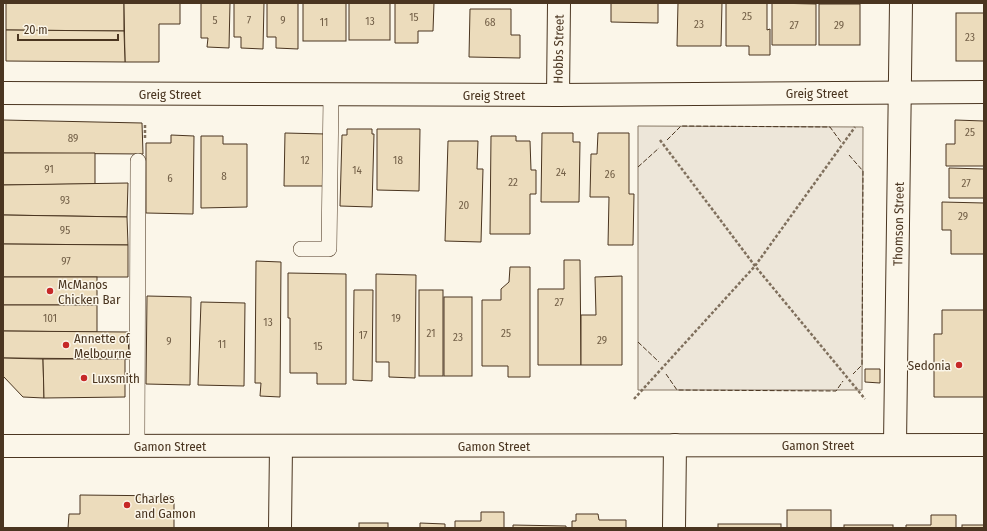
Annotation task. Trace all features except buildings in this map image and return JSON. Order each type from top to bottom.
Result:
[{"type":"street","name":"Hobbs Street","points":[[558,95],[559,3]]},
{"type":"street","name":"Thomson Street","points":[[895,444],[901,3]]},
{"type":"street","name":"Greig Street","points":[[3,93],[558,95],[984,92]]},
{"type":"street","points":[[674,528],[675,445]]},
{"type":"street","name":"Gamon Street","points":[[3,446],[984,445]]},
{"type":"street","points":[[280,528],[281,446]]},
{"type":"lane","points":[[300,249],[328,249],[331,95]]},
{"type":"lane","points":[[137,446],[138,160]]},
{"type":"path","points":[[138,160],[145,160],[145,94]]},
{"type":"path","points":[[634,399],[755,266],[855,127]]},
{"type":"path","points":[[660,140],[755,266],[866,399]]},
{"type":"shaded area","points":[[638,126],[863,127],[862,390],[638,390]]},
{"type":"fence","points":[[667,140],[681,126],[830,127],[841,142]]},
{"type":"fence","points":[[638,167],[659,148]]},
{"type":"fence","points":[[849,155],[863,171],[862,365],[853,374]]},
{"type":"fence","points":[[638,342],[659,362]]},
{"type":"fence","points":[[666,374],[677,390],[836,391],[843,381]]},
{"type":"place","name":"McManos Chicken Bar","points":[[50,291]]},
{"type":"place","name":"Annette of Melbourne","points":[[66,345]]},
{"type":"place","name":"Sedonia","points":[[959,365]]},
{"type":"place","name":"Luxsmith","points":[[84,378]]},
{"type":"place","name":"Charles and Gamon","points":[[127,505]]}]
